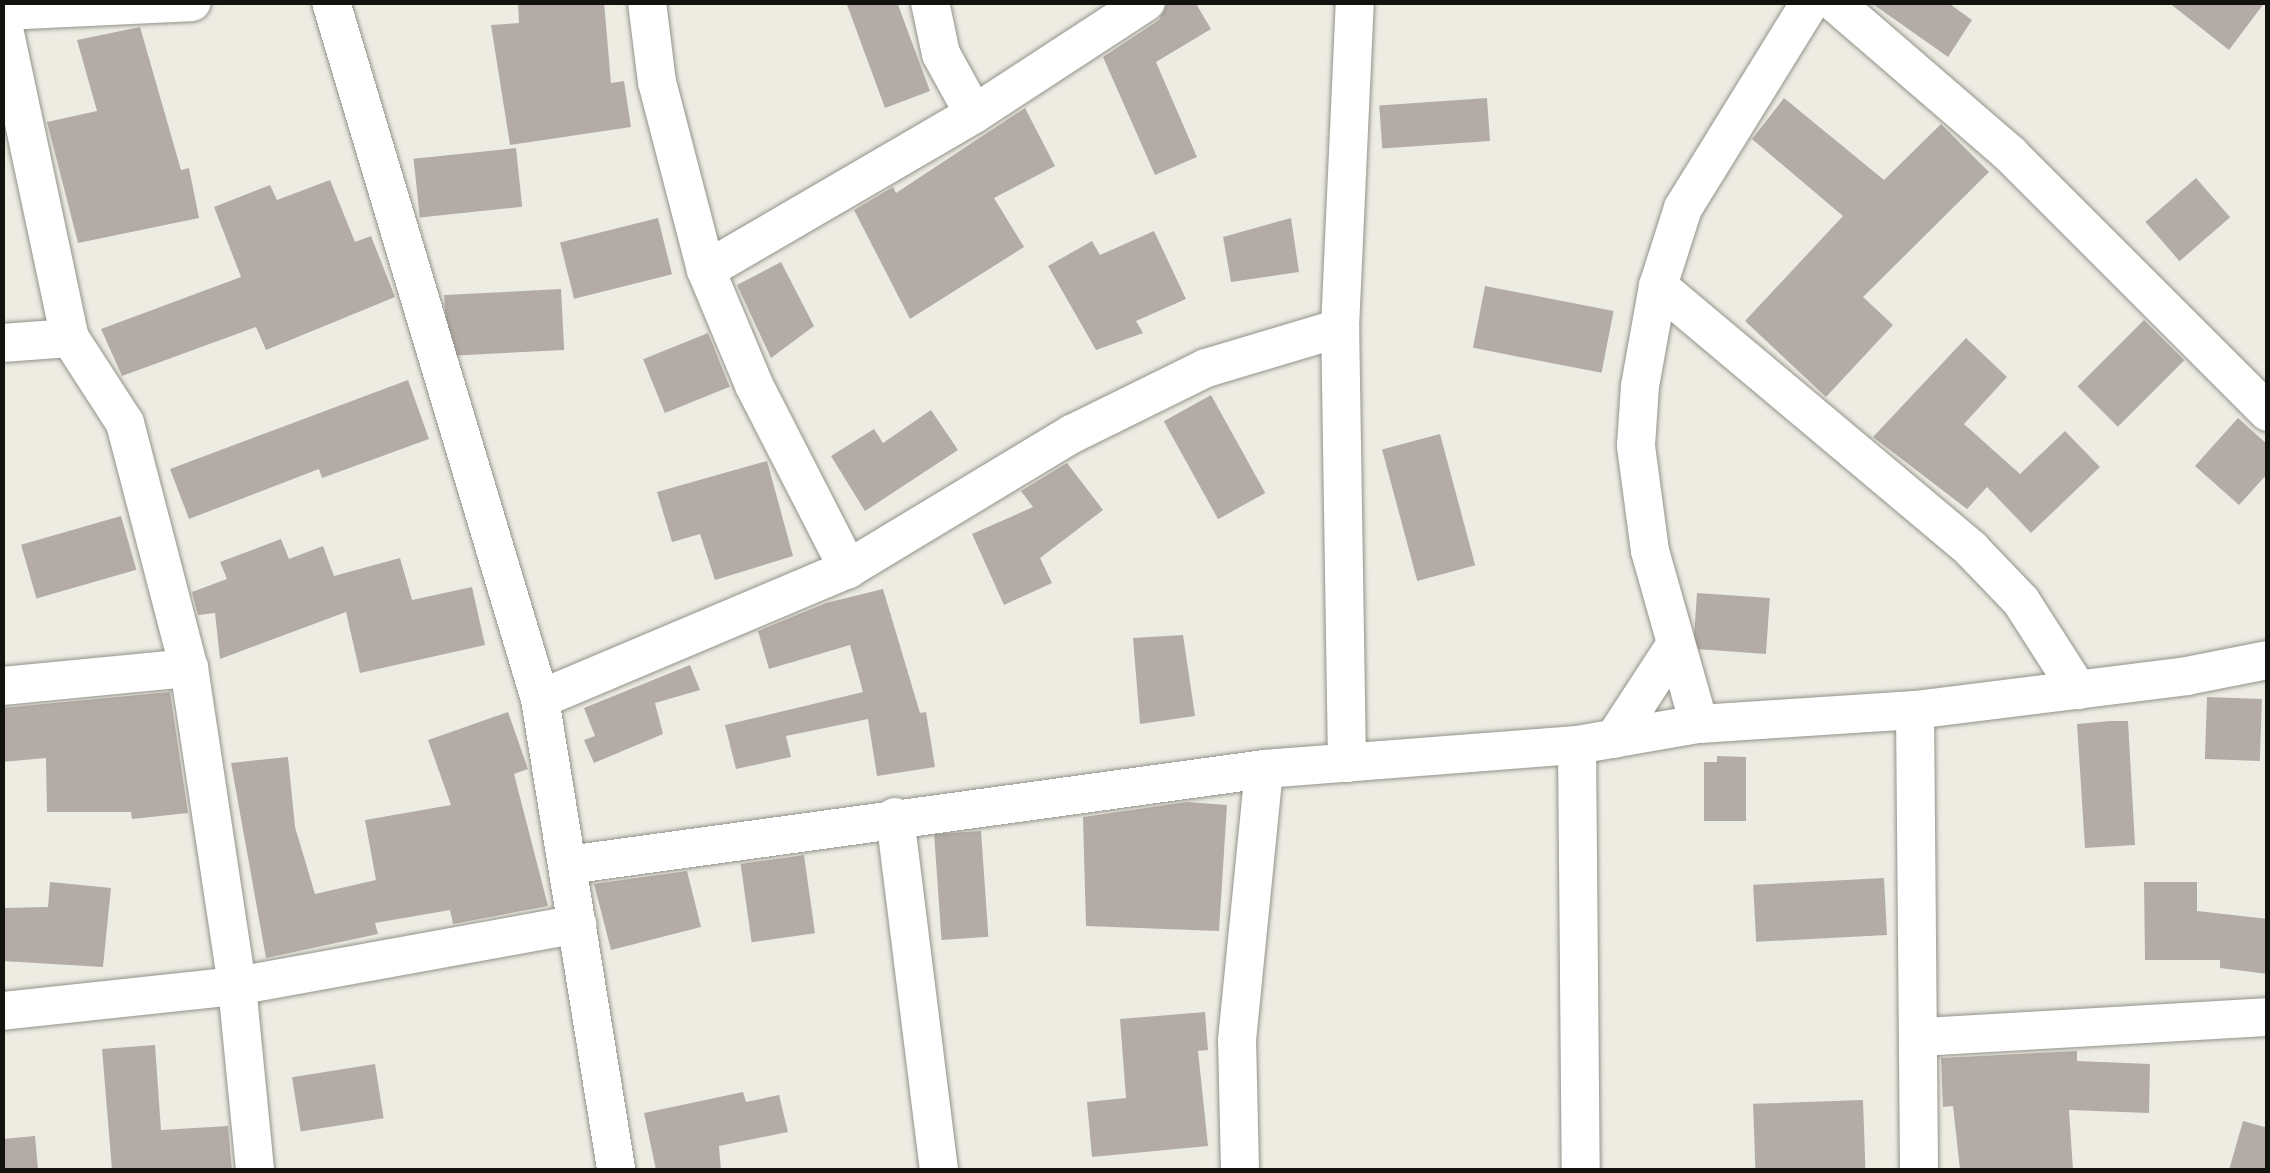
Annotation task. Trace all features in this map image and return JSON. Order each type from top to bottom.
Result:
[{"type":"street","points":[[2,11],[192,2]]},
{"type":"street","points":[[331,2],[540,699],[616,1170]]},
{"type":"street","points":[[648,2],[657,82],[706,270],[754,385],[848,569]]},
{"type":"street","points":[[930,2],[941,54],[974,114]]},
{"type":"street","points":[[706,270],[974,114],[1146,2]]},
{"type":"street","points":[[1347,763],[1340,328],[1355,2]]},
{"type":"street","points":[[1700,724],[1650,552],[1636,446],[1658,286],[1683,208],[1810,2]]},
{"type":"street","points":[[1834,2],[2010,154],[2268,412]]},
{"type":"street","points":[[2,20],[70,338],[125,423],[189,668],[238,986],[255,1170]]},
{"type":"street","points":[[1658,286],[1970,549],[2021,600],[2078,690]]},
{"type":"street","points":[[540,699],[848,569],[1072,434],[1206,368],[1340,328]]},
{"type":"street","points":[[2,343],[70,338]]},
{"type":"street","points":[[1614,739],[1653,688],[1676,644]]},
{"type":"street","points":[[568,865],[1264,769],[1577,746],[1700,724],[1915,710],[2078,690],[2268,660]]},
{"type":"street","points":[[2,686],[189,668]]},
{"type":"street","points":[[1915,710],[1921,1037],[1919,1170]]},
{"type":"street","points":[[1577,746],[1581,1170]]},
{"type":"street","points":[[1240,1170],[1236,1040],[1264,769]]},
{"type":"street","points":[[895,817],[938,1170]]},
{"type":"street","points":[[2,1011],[238,986],[577,924]]},
{"type":"street","points":[[1921,1037],[2268,1017]]},
{"type":"building","points":[[518,2],[604,2],[611,83],[624,81],[631,127],[510,145],[491,25],[519,23]]},
{"type":"building","points":[[846,2],[897,2],[930,91],[885,108]]},
{"type":"building","points":[[1168,2],[1195,2],[1211,29],[1156,62],[1197,157],[1155,175],[1103,57],[1159,20]]},
{"type":"building","points":[[1870,2],[1947,2],[1972,20],[1948,57]]},
{"type":"building","points":[[2168,2],[2265,2],[2229,50]]},
{"type":"building","points":[[140,27],[181,170],[189,168],[199,218],[78,243],[47,122],[97,111],[77,40]]},
{"type":"building","points":[[1487,98],[1490,141],[1382,148],[1379,106]]},
{"type":"building","points":[[1784,98],[1884,180],[1941,124],[1989,172],[1863,297],[1893,325],[1826,397],[1745,321],[1843,216],[1752,139]]},
{"type":"building","points":[[1025,108],[1055,166],[994,198],[1024,247],[910,319],[854,210],[893,187],[896,193]]},
{"type":"building","points":[[516,148],[522,207],[420,217],[414,159]]},
{"type":"building","points":[[2196,178],[2230,217],[2180,261],[2145,222]]},
{"type":"building","points":[[330,180],[355,242],[371,236],[395,297],[266,350],[256,327],[122,376],[101,329],[241,277],[214,207],[270,185],[277,200]]},
{"type":"building","points":[[658,218],[672,274],[574,299],[560,242]]},
{"type":"building","points":[[1291,218],[1299,272],[1231,282],[1223,237]]},
{"type":"building","points":[[1154,231],[1186,299],[1136,321],[1143,333],[1096,350],[1048,266],[1092,241],[1100,255]]},
{"type":"building","points":[[781,262],[814,326],[771,358],[737,285]]},
{"type":"building","points":[[1485,286],[1614,311],[1602,373],[1473,348]]},
{"type":"building","points":[[561,289],[564,350],[447,356],[444,295]]},
{"type":"building","points":[[2144,320],[2184,360],[2118,427],[2078,386]]},
{"type":"building","points":[[708,333],[730,387],[665,413],[643,359]]},
{"type":"building","points":[[1966,338],[2007,377],[1964,424],[2020,474],[2065,431],[2100,467],[2031,533],[1987,487],[1967,509],[1873,437]]},
{"type":"building","points":[[408,380],[429,439],[322,478],[319,469],[189,519],[170,469]]},
{"type":"building","points":[[1211,395],[1265,493],[1218,519],[1164,421]]},
{"type":"building","points":[[931,410],[958,450],[865,511],[831,456],[874,429],[883,443]]},
{"type":"building","points":[[2238,418],[2268,445],[2268,473],[2239,505],[2195,466]]},
{"type":"building","points":[[1440,434],[1475,565],[1417,581],[1382,450]]},
{"type":"building","points":[[767,461],[793,556],[715,580],[700,534],[672,542],[657,492]]},
{"type":"building","points":[[1067,463],[1103,510],[1040,558],[1052,583],[1004,605],[972,534],[1033,507],[1021,491]]},
{"type":"building","points":[[121,516],[136,570],[36,598],[21,545]]},
{"type":"building","points":[[281,539],[289,559],[323,546],[334,576],[400,558],[412,600],[472,587],[485,645],[360,673],[346,612],[220,659],[215,613],[198,615],[192,592],[227,579],[220,562]]},
{"type":"building","points":[[883,589],[920,713],[926,712],[935,767],[877,776],[868,719],[786,736],[791,757],[736,769],[725,725],[863,692],[850,645],[769,669],[758,631],[826,603]]},
{"type":"building","points":[[1697,593],[1770,598],[1766,654],[1693,649]]},
{"type":"building","points":[[1183,635],[1195,716],[1140,724],[1133,638]]},
{"type":"building","points":[[690,665],[700,690],[655,703],[663,734],[594,763],[584,740],[595,736],[584,708]]},
{"type":"building","points":[[170,692],[188,813],[132,819],[131,812],[47,812],[46,758],[2,762],[2,708]]},
{"type":"building","points":[[2207,697],[2262,699],[2260,761],[2205,759]]},
{"type":"building","points":[[508,712],[528,769],[514,774],[548,906],[453,924],[450,910],[375,923],[378,934],[266,958],[231,763],[288,757],[295,827],[315,894],[376,880],[365,820],[451,805],[428,740]]},
{"type":"building","points":[[2128,721],[2135,845],[2085,848],[2077,724]]},
{"type":"building","points":[[1717,756],[1746,757],[1746,821],[1704,821],[1704,762],[1717,762]]},
{"type":"building","points":[[1187,802],[1227,805],[1219,931],[1086,926],[1083,817]]},
{"type":"building","points":[[981,831],[988,937],[942,940],[934,834]]},
{"type":"building","points":[[804,855],[815,933],[752,942],[741,864]]},
{"type":"building","points":[[687,871],[701,927],[611,950],[594,884]]},
{"type":"building","points":[[1884,878],[1887,935],[1756,942],[1753,885]]},
{"type":"building","points":[[50,882],[111,888],[103,967],[2,961],[2,908],[48,907]]},
{"type":"building","points":[[2144,882],[2197,882],[2197,911],[2268,919],[2268,974],[2220,968],[2220,960],[2145,960]]},
{"type":"building","points":[[1205,1012],[1208,1050],[1198,1051],[1208,1146],[1092,1157],[1087,1102],[1126,1098],[1120,1019]]},
{"type":"building","points":[[155,1045],[161,1130],[228,1126],[232,1170],[112,1170],[102,1049]]},
{"type":"building","points":[[2077,1051],[2077,1061],[2150,1064],[2149,1113],[2069,1110],[2073,1170],[1960,1170],[1953,1106],[1943,1107],[1941,1058]]},
{"type":"building","points":[[375,1064],[384,1118],[301,1131],[292,1077]]},
{"type":"building","points":[[743,1092],[746,1102],[779,1095],[788,1132],[719,1146],[721,1170],[656,1170],[644,1113]]},
{"type":"building","points":[[1863,1100],[1865,1170],[1755,1170],[1753,1104]]},
{"type":"building","points":[[2243,1121],[2268,1128],[2268,1170],[2229,1170]]},
{"type":"building","points":[[35,1136],[38,1170],[2,1170],[2,1139]]}]
